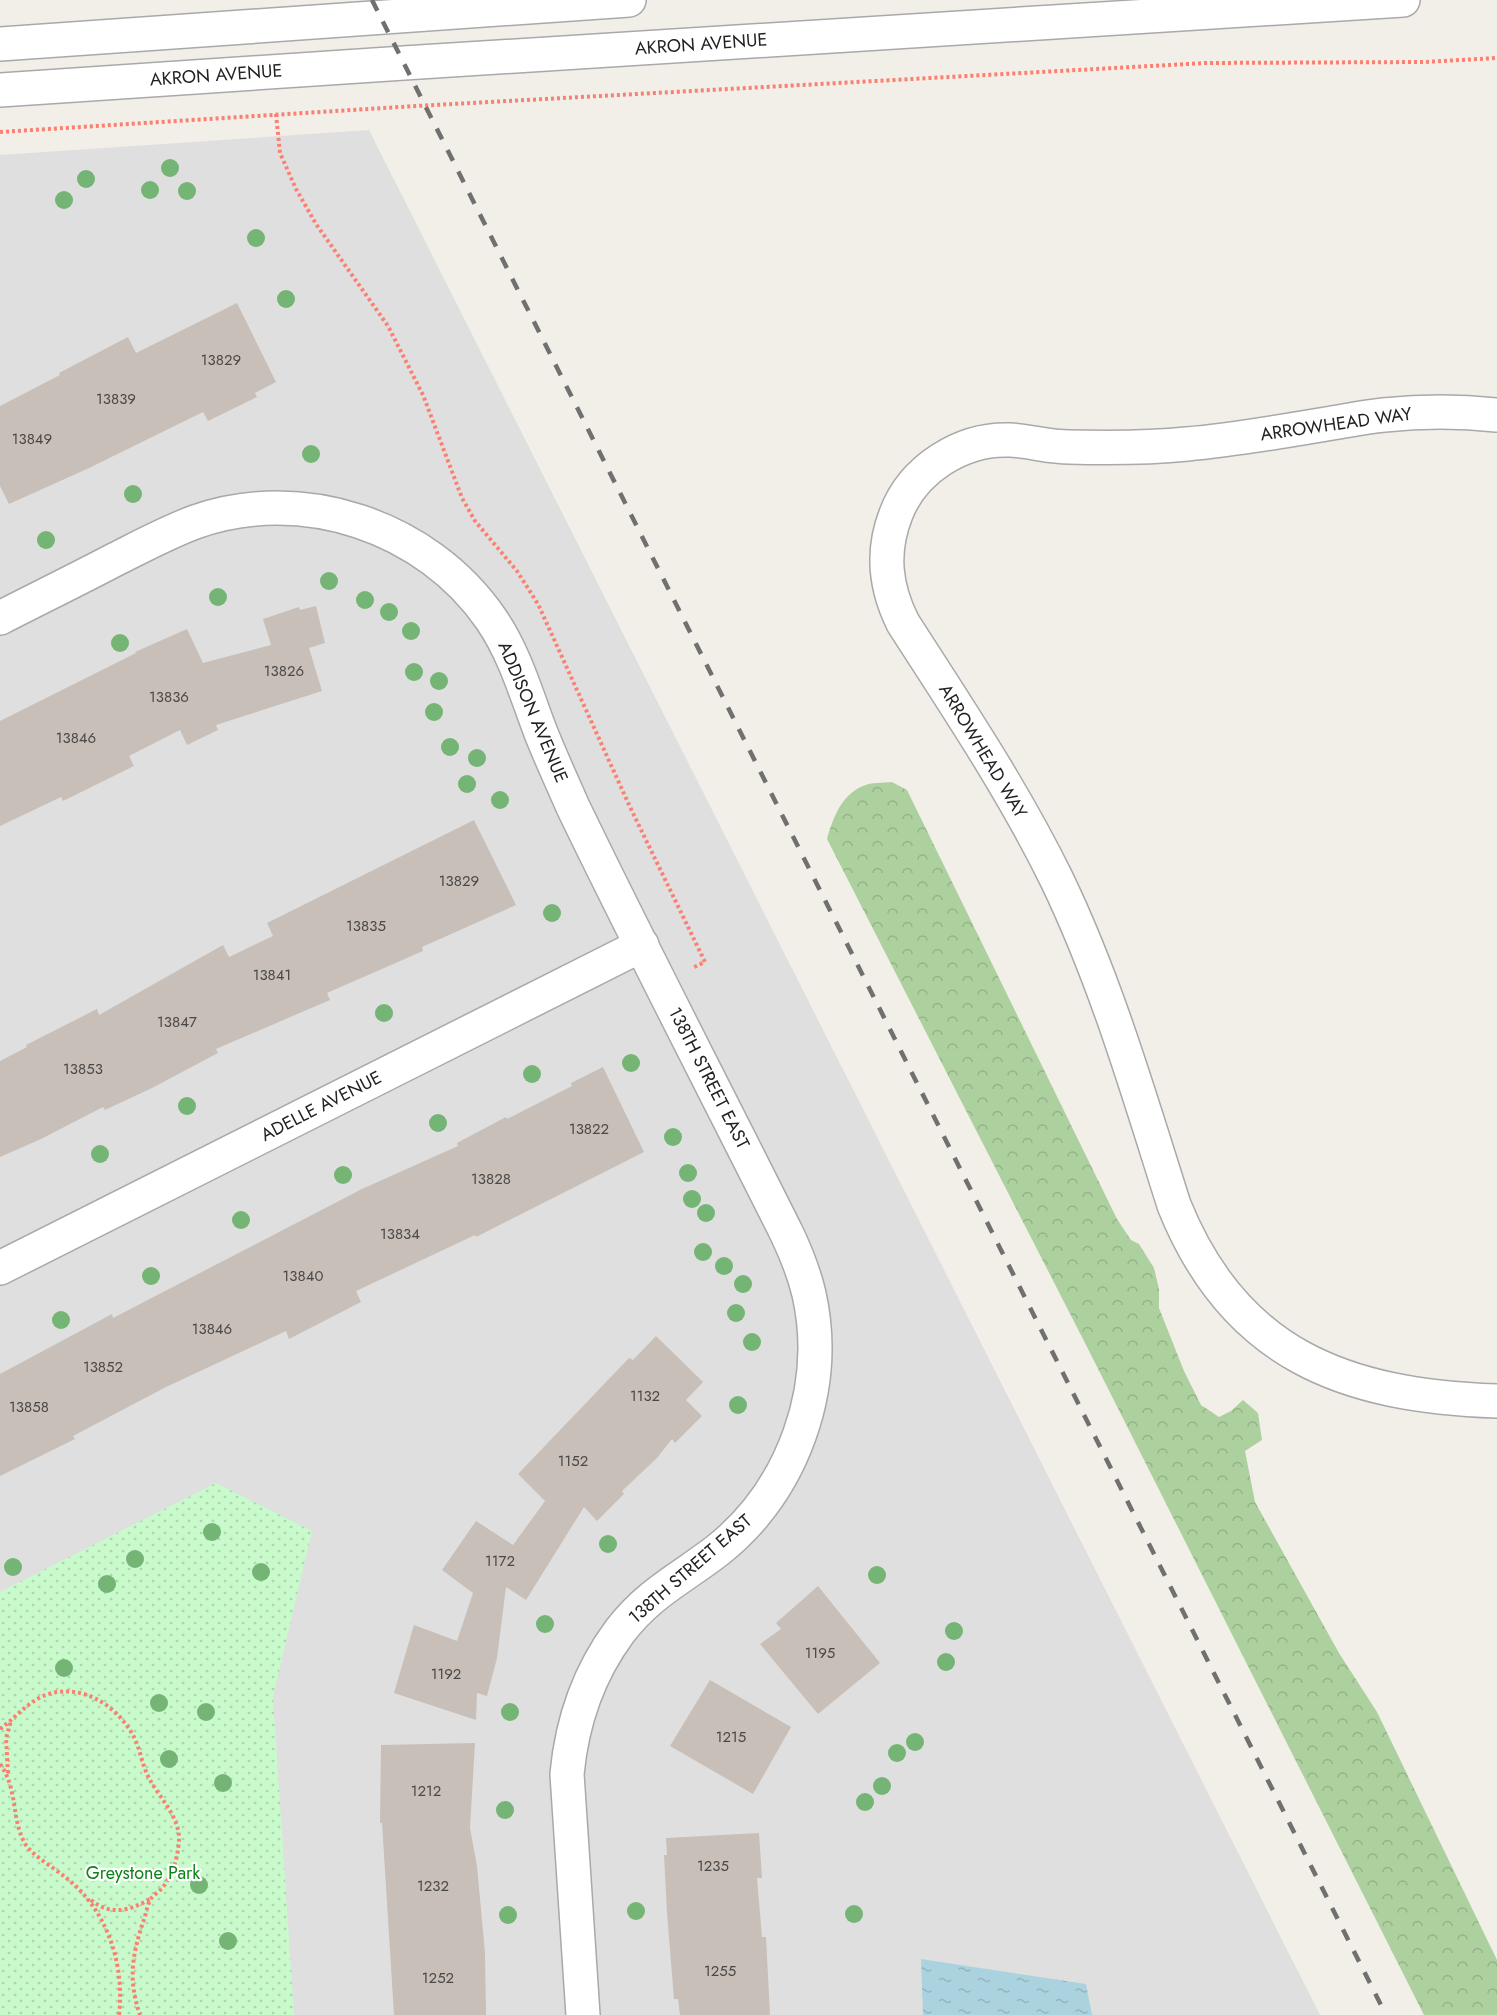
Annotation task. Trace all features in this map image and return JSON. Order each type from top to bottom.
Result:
[{"type":"street","points":[[0,44],[629,0]]},
{"type":"street","name":"AKRON AVENUE","points":[[0,90],[1403,0]]},
{"type":"street","name":"ARROWHEAD WAY","points":[[1497,415],[1427,412],[1382,415],[1244,438],[1185,445],[1066,447],[1010,440],[971,445],[935,464],[920,476],[908,492],[890,527],[886,567],[888,586],[903,623],[989,756],[1057,880],[1086,945],[1111,1010],[1186,1235],[1222,1292],[1270,1338],[1328,1372],[1360,1383],[1412,1394],[1497,1401]]},
{"type":"street","name":"ADDISON AVENUE","points":[[0,618],[165,535],[195,522],[227,513],[261,508],[294,508],[338,515],[391,533],[420,550],[447,570],[471,593],[491,620],[513,659],[565,789],[642,945]]},
{"type":"street","name":"ADELLE AVENUE","points":[[0,1268],[642,945]]},
{"type":"street","name":"138TH STREET EAST","points":[[583,2015],[567,1774],[570,1743],[588,1683],[621,1630],[642,1607],[665,1586],[717,1551],[762,1505],[780,1479],[805,1420],[812,1389],[815,1357],[811,1304],[800,1263],[642,945]]},
{"type":"path","points":[[0,132],[276,114],[1206,63],[1425,62],[1497,58]]},
{"type":"path","points":[[276,114],[280,153],[296,189],[316,224],[388,326],[423,395],[462,498],[475,521],[517,571],[538,604],[630,807],[702,955]]},
{"type":"path","points":[[57,1692],[71,1692],[99,1700],[124,1720],[135,1740],[141,1762],[166,1804],[180,1838],[174,1867],[162,1888],[151,1899],[123,1910],[101,1909],[24,1843],[6,1767],[6,1738],[11,1721],[16,1713],[42,1697],[57,1692]]},
{"type":"path","points":[[0,1729],[11,1721]]},
{"type":"path","points":[[0,1764],[8,1776]]},
{"type":"path","points":[[87,1897],[112,1940],[122,1990],[119,2015]]},
{"type":"path","points":[[140,2015],[132,1990],[133,1960],[151,1899]]},
{"type":"shaded area","points":[[369,130],[1320,2015],[0,2015],[0,155]]},
{"type":"green space","points":[[892,782],[907,790],[1117,1219],[1131,1240],[1139,1244],[1154,1268],[1159,1289],[1159,1308],[1184,1371],[1201,1405],[1219,1417],[1231,1411],[1243,1400],[1258,1413],[1262,1440],[1245,1451],[1255,1502],[1339,1653],[1377,1712],[1497,1960],[1497,2015],[1424,2015],[1086,1345],[827,839],[835,815],[849,795],[866,785]]},
{"type":"green space","name":"Greystone Park","points":[[216,1483],[312,1531],[273,1697],[294,2015],[0,2015],[0,1592]]},
{"type":"water","points":[[921,1959],[1086,1984],[1092,2015],[923,2015]]},
{"type":"building","points":[[237,303],[276,382],[255,393],[257,397],[208,421],[203,412],[9,504],[0,486],[0,406],[128,337],[136,353]]},
{"type":"building","points":[[316,606],[325,643],[309,648],[322,691],[216,725],[218,730],[187,745],[180,730],[129,756],[134,766],[63,801],[61,797],[0,826],[0,721],[135,652],[187,629],[203,663],[271,645],[263,619],[299,607],[300,610]]},
{"type":"building","points":[[474,820],[516,905],[422,947],[423,951],[327,993],[330,1000],[216,1049],[218,1053],[152,1088],[105,1110],[103,1107],[0,1157],[0,1061],[27,1047],[26,1045],[97,1009],[99,1015],[223,945],[229,957],[273,936],[267,923]]},
{"type":"building","points":[[603,1067],[644,1152],[476,1237],[475,1235],[356,1291],[361,1302],[289,1339],[286,1331],[166,1387],[73,1436],[75,1439],[0,1476],[0,1374],[112,1314],[113,1318],[362,1189],[458,1146],[457,1143],[572,1086],[571,1083]]},
{"type":"building","points":[[656,1336],[703,1382],[686,1400],[702,1416],[675,1443],[672,1439],[597,1521],[584,1507],[526,1600],[506,1587],[497,1658],[487,1696],[477,1693],[476,1720],[394,1693],[414,1625],[457,1641],[473,1593],[442,1570],[476,1521],[513,1545],[545,1501],[518,1474],[629,1358],[633,1360]]},
{"type":"building","points":[[818,1586],[880,1663],[818,1714],[760,1644],[781,1629],[776,1623]]},
{"type":"building","points":[[710,1680],[791,1727],[753,1794],[670,1746]]},
{"type":"building","points":[[475,1743],[470,1828],[477,1866],[485,1953],[486,2015],[394,2015],[382,1823],[380,1823],[381,1745]]},
{"type":"building","points":[[759,1833],[762,1878],[757,1878],[762,1937],[766,1937],[770,2015],[680,2015],[678,1999],[674,1999],[667,1913],[664,1855],[667,1855],[666,1838]]},
{"type":"railway","points":[[372,0],[1386,2015]]}]
